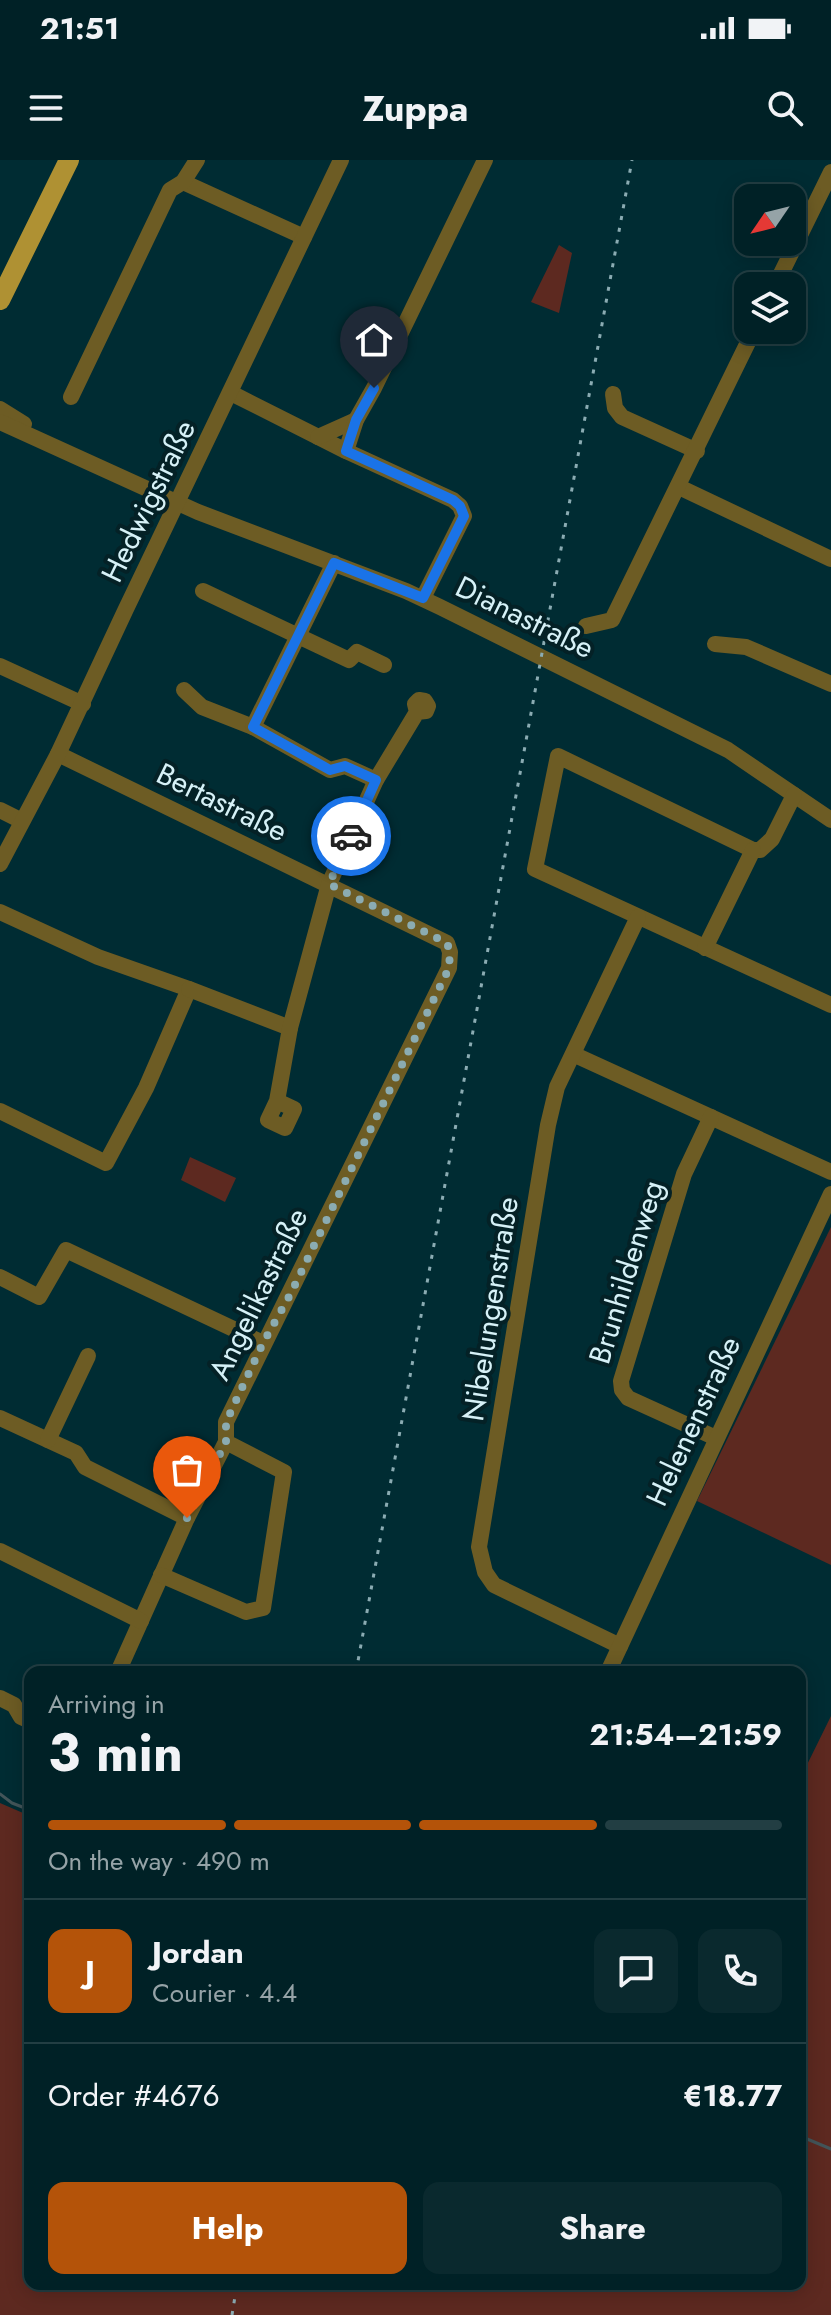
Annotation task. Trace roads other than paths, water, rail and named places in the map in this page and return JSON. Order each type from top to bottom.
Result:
[{"type":"main road","points":[[0,300],[69,160]]},
{"type":"street","points":[[71,397],[170,190],[183,182],[197,160]]},
{"type":"street","name":"Hedwigstraße","points":[[0,864],[83,704],[341,160]]},
{"type":"street","points":[[346,451],[356,420],[485,160]]},
{"type":"street","points":[[782,272],[831,172]]},
{"type":"street","points":[[183,182],[304,237]]},
{"type":"street","points":[[815,206],[831,214]]},
{"type":"street","points":[[586,626],[612,620],[747,344]]},
{"type":"street","points":[[231,393],[460,506],[464,516],[423,598]]},
{"type":"street","points":[[613,394],[615,408],[622,417],[697,451]]},
{"type":"street","name":"Dianastraße","points":[[0,409],[44,440]]},
{"type":"street","points":[[318,437],[356,420]]},
{"type":"street","name":"Dianastraße","points":[[0,422],[178,504],[423,598],[688,728],[728,750],[831,820]]},
{"type":"street","points":[[679,487],[831,559]]},
{"type":"street","points":[[253,727],[334,563]]},
{"type":"street","points":[[203,591],[349,660],[357,652],[384,665]]},
{"type":"street","points":[[715,644],[746,647],[830,681]]},
{"type":"street","points":[[0,666],[83,704]]},
{"type":"street","points":[[184,690],[202,707],[253,727],[330,770],[345,766],[376,780]]},
{"type":"street","points":[[277,1101],[290,1028],[329,884],[376,780],[417,712]]},
{"type":"street","name":"Bertastraße","points":[[58,754],[447,943]]},
{"type":"street","points":[[794,795],[772,839],[760,850],[753,850],[558,756],[535,869],[831,1005]]},
{"type":"street","points":[[0,810],[22,821]]},
{"type":"street","points":[[705,948],[753,850]]},
{"type":"street","points":[[0,912],[98,957],[290,1028]]},
{"type":"street","name":"Nibelungenstraße","points":[[620,1646],[494,1585],[481,1560],[479,1547],[548,1125],[557,1087],[575,1055],[638,917]]},
{"type":"street","name":"Angelikastraße","points":[[121,1666],[187,1518],[226,1442],[226,1422],[263,1343],[290,1295],[449,968],[447,943]]},
{"type":"street","points":[[0,1111],[106,1163],[146,1088],[189,989]]},
{"type":"street","points":[[575,1055],[831,1172]]},
{"type":"street","name":"Brunhildenweg","points":[[711,1117],[684,1174],[621,1381],[622,1390],[628,1398],[716,1438]]},
{"type":"street","name":"Helenenstraße","points":[[611,1666],[831,1194]]},
{"type":"street","points":[[0,1277],[39,1297],[66,1250],[263,1343]]},
{"type":"street","points":[[48,1440],[88,1356]]},
{"type":"street","points":[[0,1418],[76,1453],[85,1467],[187,1518]]},
{"type":"street","points":[[161,1575],[246,1612],[263,1608],[284,1472],[226,1442]]},
{"type":"street","points":[[0,1552],[141,1621]]},
{"type":"street","points":[[0,1698],[14,1705],[24,1718]]},
{"type":"waterway","points":[[0,1794],[24,1808]]},
{"type":"waterway","points":[[806,2139],[831,2149]]},
{"type":"railway","points":[[357,1666],[632,160]]},
{"type":"railway","points":[[232,2315],[236,2290]]}]
